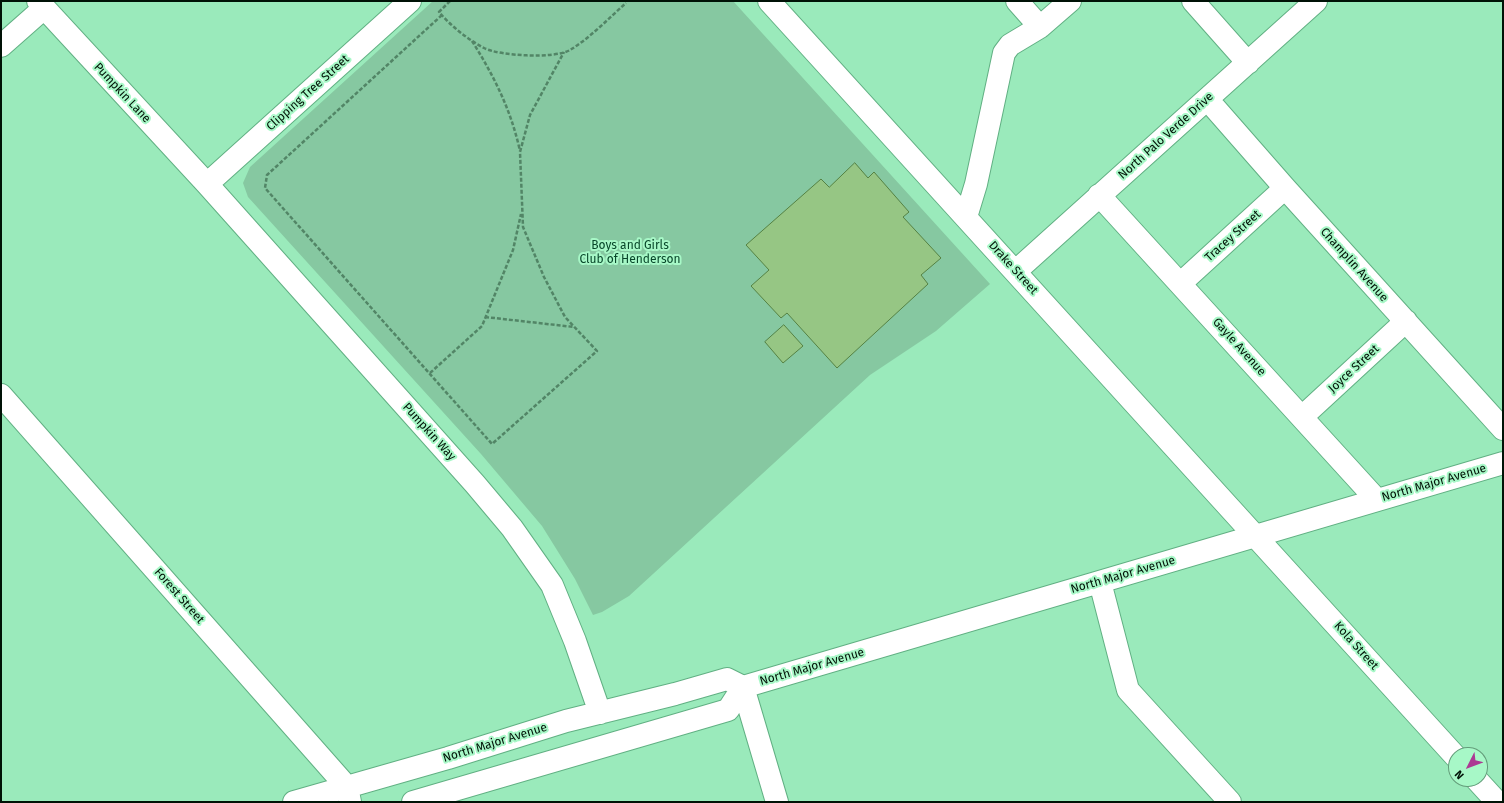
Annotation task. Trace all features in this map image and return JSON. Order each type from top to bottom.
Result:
[{"type":"street","name":"Drake Street","points":[[769,1],[1256,536]]},
{"type":"street","points":[[1017,1],[1040,28]]},
{"type":"street","points":[[966,217],[976,184],[1004,53],[1010,45],[1040,28],[1070,1]]},
{"type":"street","points":[[1193,1],[1248,63]]},
{"type":"street","name":"North Palo Verde Drive","points":[[1016,271],[1316,1]]},
{"type":"street","name":"Clipping Tree Street","points":[[207,184],[404,3]]},
{"type":"street","points":[[1,46],[41,4]]},
{"type":"street","name":"Pumpkin Lane","points":[[41,4],[207,184]]},
{"type":"street","name":"Champlin Avenue","points":[[1207,99],[1285,188],[1503,429]]},
{"type":"street","name":"Pumpkin Way","points":[[207,184],[470,478],[512,528],[552,585],[575,641],[600,713]]},
{"type":"street","name":"Tracey Street","points":[[1181,284],[1285,188]]},
{"type":"street","name":"Gayle Avenue","points":[[1100,195],[1377,500]]},
{"type":"street","name":"Joyce Street","points":[[1302,417],[1406,322]]},
{"type":"street","name":"Forest Street","points":[[1,394],[349,796]]},
{"type":"street","name":"North Major Avenue","points":[[294,802],[349,796],[566,721],[675,694],[727,679],[742,688],[1503,463]]},
{"type":"street","name":"Kola Street","points":[[1256,536],[1448,748]]},
{"type":"street","points":[[1100,582],[1128,690],[1230,802]]},
{"type":"street","points":[[413,802],[728,710],[742,688]]},
{"type":"street","points":[[742,688],[777,802]]},
{"type":"street","points":[[1483,787],[1497,802]]},
{"type":"path","points":[[450,1],[439,12],[471,40],[485,48],[511,54],[545,56],[569,51],[626,3]]},
{"type":"path","points":[[442,15],[267,175],[265,188],[492,444],[596,351],[565,317],[544,277],[523,227],[520,152],[515,127],[505,100],[492,74],[471,40]]},
{"type":"path","points":[[520,152],[530,115],[564,52]]},
{"type":"path","points":[[430,373],[482,326],[513,250],[522,210]]},
{"type":"path","points":[[485,318],[575,327]]},
{"type":"green space","name":"Boys and Girls Club of Henderson","points":[[433,1],[733,1],[990,284],[936,331],[870,375],[629,596],[602,612],[593,615],[575,579],[542,526],[481,454],[248,197],[243,183],[250,167]]},
{"type":"building","points":[[855,163],[868,178],[874,172],[909,212],[903,217],[941,258],[921,275],[928,284],[837,368],[787,313],[781,318],[751,286],[769,270],[746,245],[821,179],[829,187]]},
{"type":"building","points":[[784,325],[803,346],[783,363],[765,342]]}]
